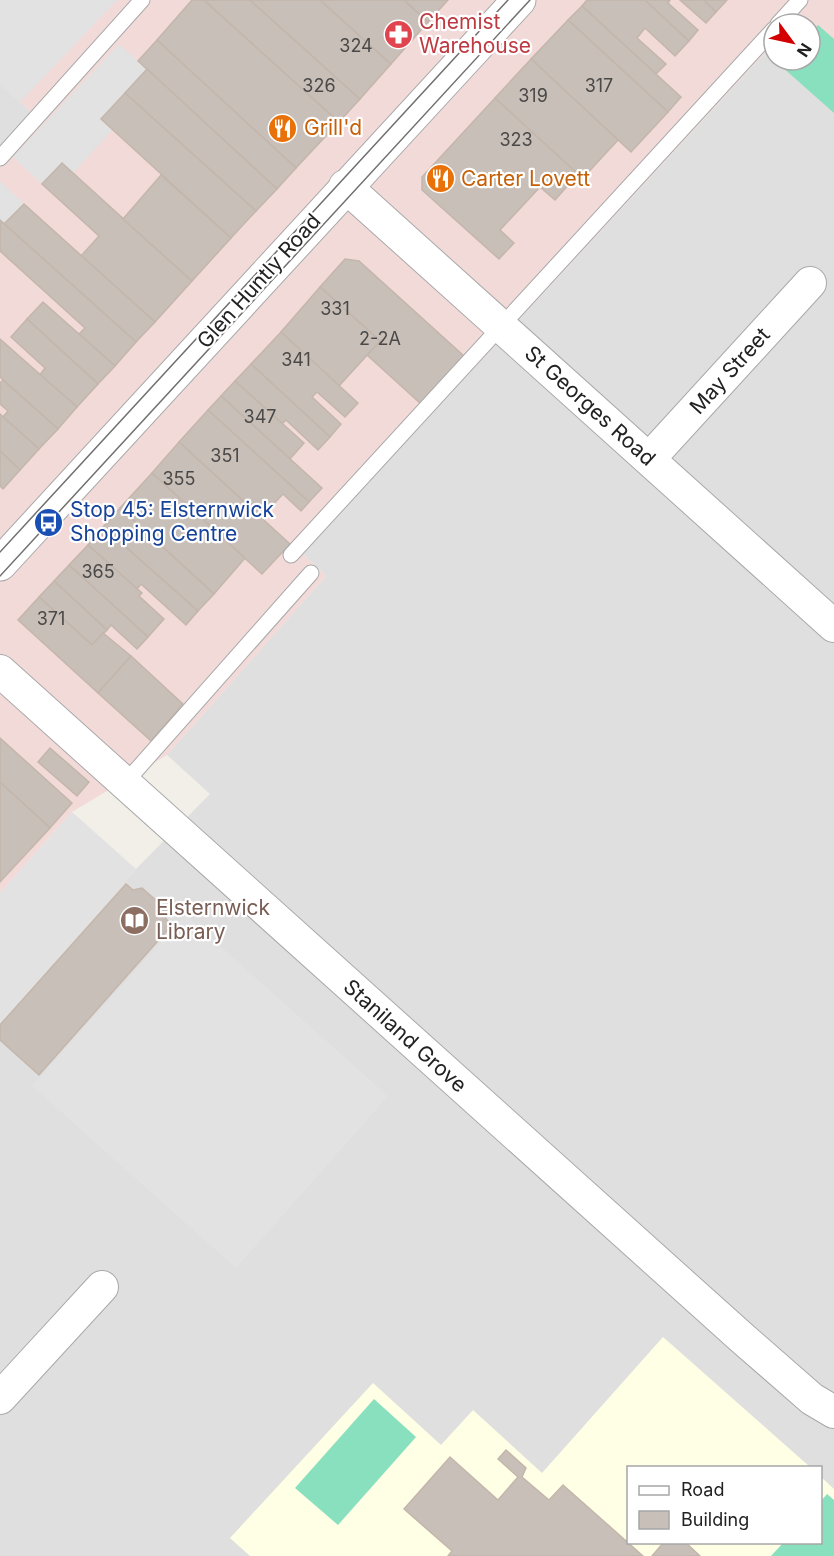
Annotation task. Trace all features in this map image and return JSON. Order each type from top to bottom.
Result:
[{"type":"street","name":"Glen Huntly Road","points":[[0,564],[345,186],[519,0]]},
{"type":"street","name":"St Georges Road","points":[[345,186],[834,626]]},
{"type":"street","name":"May Street","points":[[649,459],[810,283]]},
{"type":"street","name":"Staniland Grove","points":[[0,671],[823,1406],[834,1426]]},
{"type":"street","points":[[0,1398],[102,1287]]},
{"type":"lane","points":[[0,158],[142,0]]},
{"type":"lane","points":[[789,12],[800,0]]},
{"type":"lane","points":[[291,555],[762,42]]},
{"type":"lane","points":[[124,784],[311,573]]},
{"type":"shaded area","points":[[0,0],[834,0],[834,77],[822,66],[822,12],[762,12],[762,56],[303,554],[326,576],[167,755],[72,812],[0,893],[0,146],[31,112],[0,84]]},
{"type":"shaded area","points":[[0,0],[117,0],[20,102],[0,84]]},
{"type":"shaded area","points":[[119,44],[147,69],[101,119],[112,130],[73,173],[62,163],[42,184],[13,157]]},
{"type":"shaded area","points":[[762,56],[762,72],[822,72],[822,68],[834,77],[834,1556],[0,1556],[0,1023],[136,869],[210,794],[167,755],[326,576],[303,554]]},
{"type":"shaded area","points":[[0,84],[31,112],[0,146]]},
{"type":"shaded area","points":[[0,181],[24,204],[4,224],[0,220]]},
{"type":"shaded area","points":[[72,812],[136,869],[0,1023],[0,893]]},
{"type":"shaded area","points":[[185,915],[388,1096],[236,1268],[32,1086]]},
{"type":"shaded area","points":[[663,1337],[809,1466],[627,1466],[627,1544],[822,1544],[822,1478],[834,1489],[834,1556],[250,1556],[230,1538],[373,1383],[441,1445],[473,1410],[542,1473]]},
{"type":"green space","points":[[822,28],[834,39],[834,113],[788,72],[822,72]]},
{"type":"green space","points":[[374,1399],[416,1437],[338,1525],[295,1488]]},
{"type":"green space","points":[[827,1494],[834,1500],[834,1556],[771,1556],[782,1544],[822,1544],[822,1500]]},
{"type":"building","points":[[192,0],[204,0],[339,122],[296,168],[157,40]]},
{"type":"building","points":[[204,0],[250,0],[360,99],[339,122]]},
{"type":"building","points":[[250,0],[320,0],[391,64],[360,99]]},
{"type":"building","points":[[320,0],[404,0],[428,22],[391,64]]},
{"type":"building","points":[[404,0],[448,0],[428,22]]},
{"type":"building","points":[[587,0],[645,0],[689,41],[675,56],[645,28],[637,38],[666,64],[656,74],[582,6]]},
{"type":"building","points":[[645,0],[670,0],[668,3],[698,30],[689,41]]},
{"type":"building","points":[[680,0],[704,0],[716,12],[706,23]]},
{"type":"building","points":[[704,0],[727,0],[716,12]]},
{"type":"building","points":[[582,6],[681,97],[668,112],[568,20]]},
{"type":"building","points":[[568,20],[668,112],[631,152],[531,59]]},
{"type":"building","points":[[157,40],[296,168],[277,189],[138,61]]},
{"type":"building","points":[[531,59],[618,140],[582,179],[495,98]]},
{"type":"building","points":[[147,69],[277,189],[256,211],[125,93]]},
{"type":"building","points":[[125,93],[256,211],[231,238],[101,119]]},
{"type":"building","points":[[495,98],[578,174],[555,200],[540,187],[500,230],[514,243],[499,259],[422,190],[422,177]]},
{"type":"building","points":[[62,163],[192,281],[155,322],[81,256],[99,236],[42,184]]},
{"type":"building","points":[[161,175],[231,238],[192,281],[123,219]]},
{"type":"building","points":[[24,204],[155,322],[136,342],[4,224]]},
{"type":"building","points":[[0,220],[136,342],[115,366],[79,334],[85,328],[0,251]]},
{"type":"building","points":[[345,259],[359,261],[464,356],[421,404],[367,355],[380,341],[320,287]]},
{"type":"building","points":[[320,287],[380,341],[339,386],[281,332]]},
{"type":"building","points":[[43,302],[115,366],[98,384],[27,319]]},
{"type":"building","points":[[27,319],[98,384],[77,407],[40,375],[45,368],[11,337]]},
{"type":"building","points":[[281,332],[358,403],[345,417],[317,392],[312,397],[341,424],[330,437],[251,364]]},
{"type":"building","points":[[0,339],[77,407],[58,429],[0,377]]},
{"type":"building","points":[[251,364],[330,437],[318,450],[286,420],[282,424],[235,381]]},
{"type":"building","points":[[3,380],[58,429],[39,449],[3,417],[8,411],[0,404],[0,383]]},
{"type":"building","points":[[235,381],[304,443],[290,459],[221,396]]},
{"type":"building","points":[[221,396],[322,488],[309,502],[208,410]]},
{"type":"building","points":[[208,410],[309,502],[301,511],[283,494],[261,517],[179,442]]},
{"type":"building","points":[[0,414],[39,449],[20,470],[0,451]]},
{"type":"building","points":[[179,442],[290,544],[262,574],[152,473]]},
{"type":"building","points":[[0,451],[20,470],[3,489],[0,486]]},
{"type":"building","points":[[152,473],[245,558],[214,594],[120,508]]},
{"type":"building","points":[[120,508],[214,594],[198,611],[103,527]]},
{"type":"building","points":[[103,527],[198,611],[186,625],[141,584],[137,589],[88,545]]},
{"type":"building","points":[[88,545],[142,593],[139,596],[164,619],[148,637],[69,565]]},
{"type":"building","points":[[69,565],[148,637],[137,649],[111,625],[107,630],[54,581]]},
{"type":"building","points":[[54,581],[107,630],[92,645],[39,597]]},
{"type":"building","points":[[39,597],[92,645],[103,633],[131,656],[98,693],[18,620]]},
{"type":"building","points":[[131,656],[183,704],[151,741],[98,693]]},
{"type":"building","points":[[0,738],[72,803],[50,828],[0,782]]},
{"type":"building","points":[[50,748],[89,782],[77,796],[38,762]]},
{"type":"building","points":[[0,782],[50,828],[0,882]]},
{"type":"building","points":[[126,884],[133,890],[142,888],[166,909],[166,919],[172,925],[39,1075],[0,1040],[0,1025]]},
{"type":"building","points":[[506,1450],[526,1468],[522,1477],[549,1500],[563,1485],[643,1556],[448,1556],[452,1551],[404,1509],[450,1457],[498,1500],[518,1477],[498,1459]]},
{"type":"building","points":[[662,1544],[687,1544],[700,1556],[652,1556]]},
{"type":"tram line","points":[[0,552],[508,0]]},
{"type":"tram line","points":[[0,576],[530,0]]},
{"type":"place","name":"Chemist Warehouse","points":[[398,34]]},
{"type":"place","name":"Grill'd","points":[[283,128]]},
{"type":"place","name":"Carter Lovett","points":[[440,179]]},
{"type":"place","name":"Stop 45: Elsternwick Shopping Centre","points":[[49,522]]},
{"type":"place","name":"Elsternwick Library","points":[[135,920]]}]
